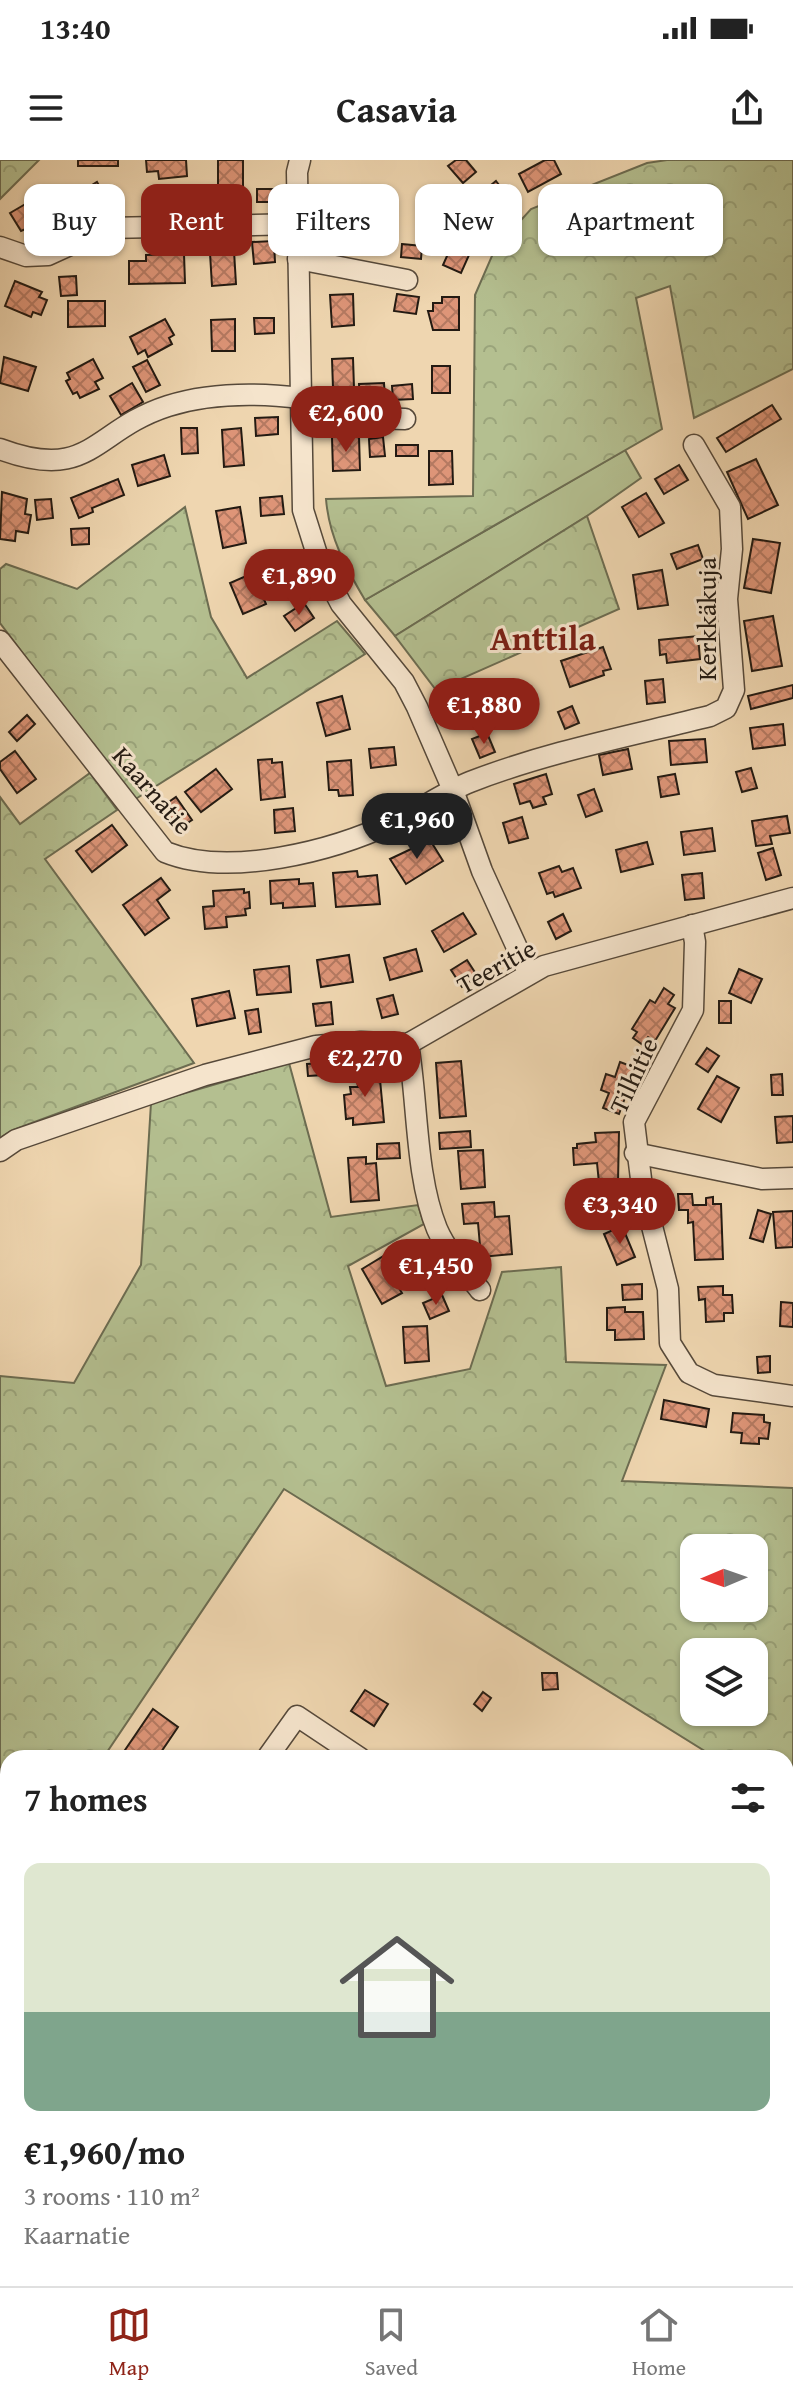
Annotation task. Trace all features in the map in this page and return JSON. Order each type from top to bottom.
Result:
[{"type":"street","points":[[300,160],[300,184]]},
{"type":"street","points":[[0,247],[26,256],[48,255],[107,228],[268,225]]},
{"type":"street","points":[[298,256],[303,510],[320,564],[341,604],[404,682],[453,790],[482,871],[529,974]]},
{"type":"street","points":[[298,259],[407,280]]},
{"type":"street","points":[[0,449],[36,461],[69,460],[168,406],[239,395],[302,407],[405,419]]},
{"type":"street","name":"Kerkkäkuja","points":[[453,790],[557,754],[710,716],[726,708],[734,690],[727,599],[732,549],[730,507],[694,445]]},
{"type":"street","name":"Kaarnatie","points":[[0,641],[165,852],[191,863],[247,860],[334,847],[394,822],[453,790]]},
{"type":"street","name":"Teeritie","points":[[408,1044],[544,966],[793,898]]},
{"type":"street","name":"Tilhitie","points":[[692,925],[695,942],[693,1010],[634,1122],[635,1153],[668,1289],[670,1343],[689,1373],[714,1385],[793,1396]]},
{"type":"street","points":[[0,1151],[16,1140],[219,1071],[316,1046],[361,1042],[408,1044],[423,1164],[437,1229],[449,1251],[480,1290]]},
{"type":"street","points":[[635,1153],[748,1177],[793,1178]]},
{"type":"street","points":[[273,1750],[297,1716],[348,1750]]},
{"type":"green space","points":[[0,160],[39,160],[0,199]]},
{"type":"green space","points":[[667,160],[793,160],[793,369],[694,418],[670,286],[636,298],[662,429],[365,600],[335,539],[326,499],[473,496],[475,295],[492,256],[522,256],[522,219],[531,209],[538,206],[538,256],[723,256],[723,184],[594,184],[647,163]]},
{"type":"green space","points":[[625,450],[641,478],[587,516],[395,636],[365,600]]},
{"type":"green space","points":[[185,507],[211,617],[247,678],[337,621],[365,654],[134,800],[0,623],[0,569],[6,564],[77,589]]},
{"type":"green space","points":[[587,516],[619,609],[436,690],[395,636]]},
{"type":"green space","points":[[90,773],[117,810],[45,859],[194,1063],[13,1130],[0,1138],[0,797],[20,824]]},
{"type":"green space","points":[[289,1063],[331,1217],[418,1205],[424,1224],[348,1266],[386,1386],[470,1369],[502,1272],[561,1267],[566,1362],[666,1365],[622,1481],[793,1488],[793,1750],[703,1750],[284,1489],[108,1750],[0,1750],[0,1376],[74,1383],[141,1265],[151,1103]]},
{"type":"building","points":[[78,160],[118,160],[118,166],[78,166]]},
{"type":"building","points":[[146,160],[186,160],[187,176],[159,179],[158,171],[147,172]]},
{"type":"building","points":[[218,160],[243,160],[243,184],[218,184]]},
{"type":"building","points":[[456,160],[466,160],[476,172],[463,183],[448,166]]},
{"type":"building","points":[[545,160],[554,160],[561,174],[528,192],[519,174]]},
{"type":"building","points":[[257,189],[268,189],[268,202],[257,202]]},
{"type":"building","points":[[24,205],[24,230],[21,231],[10,213]]},
{"type":"building","points":[[268,241],[268,256],[275,256],[275,262],[254,264],[252,242]]},
{"type":"building","points":[[402,244],[415,245],[415,256],[421,256],[421,259],[401,257]]},
{"type":"building","points":[[146,256],[184,256],[185,283],[129,284],[129,261],[146,261]]},
{"type":"building","points":[[210,256],[234,256],[236,284],[212,286]]},
{"type":"building","points":[[447,256],[469,256],[461,273],[443,265]]},
{"type":"building","points":[[76,276],[77,295],[61,296],[59,277]]},
{"type":"building","points":[[15,281],[42,292],[39,297],[47,300],[41,315],[33,312],[31,317],[5,306]]},
{"type":"building","points":[[353,294],[354,325],[332,327],[330,295]]},
{"type":"building","points":[[397,294],[419,297],[416,314],[394,311]]},
{"type":"building","points":[[442,297],[459,297],[459,330],[433,330],[428,311],[433,311],[433,303],[442,303]]},
{"type":"building","points":[[68,301],[105,301],[105,326],[68,327]]},
{"type":"building","points":[[254,318],[274,318],[274,333],[255,334]]},
{"type":"building","points":[[165,319],[174,335],[169,338],[172,344],[148,357],[145,350],[138,354],[130,337]]},
{"type":"building","points":[[235,319],[235,351],[212,351],[211,320]]},
{"type":"building","points":[[4,357],[36,367],[28,391],[0,383]]},
{"type":"building","points":[[353,358],[354,388],[333,388],[332,359]]},
{"type":"building","points":[[93,359],[103,378],[95,382],[99,389],[80,398],[77,392],[73,394],[66,381],[70,379],[67,373]]},
{"type":"building","points":[[147,360],[160,385],[146,392],[133,367]]},
{"type":"building","points":[[432,366],[450,366],[450,393],[432,393]]},
{"type":"building","points":[[132,383],[143,402],[121,415],[110,396]]},
{"type":"building","points":[[384,383],[385,399],[360,401],[359,384]]},
{"type":"building","points":[[412,384],[413,399],[393,400],[392,386]]},
{"type":"building","points":[[772,405],[781,419],[726,452],[717,438]]},
{"type":"building","points":[[278,417],[278,434],[256,436],[255,418]]},
{"type":"building","points":[[181,428],[197,428],[198,453],[182,454]]},
{"type":"building","points":[[241,428],[244,465],[224,467],[222,430]]},
{"type":"building","points":[[332,437],[359,437],[360,470],[333,471]]},
{"type":"building","points":[[383,437],[385,456],[370,457],[369,439]]},
{"type":"building","points":[[396,445],[418,445],[418,456],[396,456]]},
{"type":"building","points":[[429,451],[452,451],[453,484],[429,485]]},
{"type":"building","points":[[164,455],[170,476],[138,486],[132,465]]},
{"type":"building","points":[[756,459],[778,505],[748,519],[727,472]]},
{"type":"building","points":[[679,465],[688,480],[664,494],[655,479]]},
{"type":"building","points":[[118,479],[124,495],[92,508],[93,512],[79,518],[71,498]]},
{"type":"building","points":[[2,492],[27,499],[25,514],[31,515],[28,533],[16,531],[15,541],[0,539]]},
{"type":"building","points":[[646,493],[664,523],[639,537],[622,507]]},
{"type":"building","points":[[282,496],[284,514],[261,516],[260,498]]},
{"type":"building","points":[[51,499],[53,518],[37,520],[35,500]]},
{"type":"building","points":[[240,507],[246,543],[223,548],[216,511]]},
{"type":"building","points":[[89,528],[89,544],[72,545],[71,529]]},
{"type":"building","points":[[753,539],[780,543],[771,593],[744,588]]},
{"type":"building","points":[[698,545],[703,559],[677,569],[671,554]]},
{"type":"building","points":[[662,570],[668,605],[638,609],[633,575]]},
{"type":"building","points":[[253,573],[266,604],[243,614],[230,583]]},
{"type":"building","points":[[304,603],[314,618],[295,631],[284,616]]},
{"type":"building","points":[[773,616],[782,666],[752,671],[744,621]]},
{"type":"building","points":[[698,636],[700,659],[667,663],[666,654],[660,655],[659,640]]},
{"type":"building","points":[[603,647],[611,669],[603,671],[604,675],[570,687],[561,661]]},
{"type":"building","points":[[663,679],[665,702],[647,704],[645,681]]},
{"type":"building","points":[[497,684],[504,705],[470,716],[463,694]]},
{"type":"building","points":[[793,685],[793,698],[751,709],[748,696]]},
{"type":"building","points":[[342,696],[350,729],[326,736],[317,703]]},
{"type":"building","points":[[572,706],[579,723],[565,729],[558,712]]},
{"type":"building","points":[[27,715],[35,724],[17,741],[9,732]]},
{"type":"building","points":[[783,724],[785,745],[753,749],[750,728]]},
{"type":"building","points":[[487,733],[495,752],[480,758],[472,739]]},
{"type":"building","points":[[705,739],[707,762],[671,765],[669,741]]},
{"type":"building","points":[[394,747],[396,765],[371,768],[369,749]]},
{"type":"building","points":[[628,749],[632,769],[603,775],[599,755]]},
{"type":"building","points":[[15,751],[36,779],[17,793],[0,769],[0,762]]},
{"type":"building","points":[[272,759],[272,763],[282,762],[285,797],[261,800],[258,760]]},
{"type":"building","points":[[351,760],[353,795],[339,796],[338,790],[329,790],[327,762]]},
{"type":"building","points":[[751,768],[757,788],[742,792],[736,772]]},
{"type":"building","points":[[216,769],[232,789],[201,812],[185,792]]},
{"type":"building","points":[[546,774],[552,794],[543,797],[546,804],[533,808],[530,801],[520,804],[514,784]]},
{"type":"building","points":[[675,774],[679,794],[661,797],[658,777]]},
{"type":"building","points":[[594,789],[602,811],[586,817],[578,795]]},
{"type":"building","points":[[176,797],[192,820],[178,829],[163,806]]},
{"type":"building","points":[[293,808],[295,831],[275,833],[274,810]]},
{"type":"building","points":[[787,816],[790,833],[770,836],[772,844],[756,846],[752,821]]},
{"type":"building","points":[[522,817],[528,838],[509,843],[503,823]]},
{"type":"building","points":[[112,825],[127,845],[92,872],[76,851]]},
{"type":"building","points":[[712,828],[715,851],[684,855],[681,832]]},
{"type":"building","points":[[430,840],[443,861],[406,884],[390,859]]},
{"type":"building","points":[[647,842],[653,864],[621,872],[616,850]]},
{"type":"building","points":[[773,848],[781,875],[766,880],[758,853]]},
{"type":"building","points":[[559,866],[562,872],[573,868],[581,888],[555,897],[553,892],[547,894],[539,873]]},
{"type":"building","points":[[357,871],[358,877],[377,875],[380,904],[336,907],[333,873]]},
{"type":"building","points":[[702,873],[704,898],[685,900],[682,875]]},
{"type":"building","points":[[161,878],[170,890],[157,900],[169,918],[145,935],[123,905]]},
{"type":"building","points":[[299,879],[299,884],[313,883],[315,906],[283,908],[283,903],[271,904],[270,881]]},
{"type":"building","points":[[244,889],[244,893],[249,892],[250,908],[245,909],[246,915],[226,917],[227,927],[205,929],[203,907],[214,906],[213,891]]},
{"type":"building","points":[[463,913],[476,934],[444,952],[432,931]]},
{"type":"building","points":[[563,914],[571,931],[556,939],[548,922]]},
{"type":"building","points":[[416,949],[422,971],[390,980],[384,958]]},
{"type":"building","points":[[349,955],[353,982],[321,987],[317,960]]},
{"type":"building","points":[[467,960],[478,977],[462,987],[451,970]]},
{"type":"building","points":[[289,966],[291,992],[257,995],[254,970]]},
{"type":"building","points":[[739,969],[762,979],[751,1003],[729,993]]},
{"type":"building","points":[[664,988],[674,995],[668,1004],[675,1008],[655,1041],[648,1037],[643,1045],[633,1038],[637,1032],[632,1029],[650,1000],[655,1003]]},
{"type":"building","points":[[229,991],[235,1018],[197,1026],[192,999]]},
{"type":"building","points":[[393,995],[398,1014],[382,1018],[377,999]]},
{"type":"building","points":[[719,1001],[731,1001],[731,1023],[719,1023]]},
{"type":"building","points":[[331,1002],[333,1024],[316,1026],[313,1004]]},
{"type":"building","points":[[258,1009],[261,1032],[249,1034],[245,1011]]},
{"type":"building","points":[[707,1048],[719,1056],[708,1072],[696,1064]]},
{"type":"building","points":[[461,1061],[466,1116],[440,1118],[436,1063]]},
{"type":"building","points":[[620,1062],[636,1068],[619,1114],[603,1108],[609,1093],[601,1090],[606,1074],[615,1077]]},
{"type":"building","points":[[323,1063],[324,1075],[308,1076],[307,1064]]},
{"type":"building","points":[[379,1069],[384,1122],[353,1125],[353,1118],[346,1119],[344,1095],[351,1094],[350,1087],[358,1087],[356,1071]]},
{"type":"building","points":[[782,1074],[783,1095],[772,1095],[771,1075]]},
{"type":"building","points":[[717,1076],[739,1088],[721,1122],[698,1109]]},
{"type":"building","points":[[793,1116],[793,1142],[777,1143],[775,1117]]},
{"type":"building","points":[[470,1131],[471,1147],[440,1149],[439,1133]]},
{"type":"building","points":[[619,1132],[618,1182],[599,1183],[597,1163],[574,1165],[573,1148],[577,1148],[577,1144],[596,1142],[595,1133]]},
{"type":"building","points":[[399,1143],[400,1158],[377,1159],[377,1144]]},
{"type":"building","points":[[483,1150],[485,1187],[461,1189],[458,1151]]},
{"type":"building","points":[[366,1157],[366,1164],[376,1163],[379,1200],[351,1202],[348,1158]]},
{"type":"building","points":[[678,1194],[692,1194],[693,1205],[706,1205],[706,1198],[713,1197],[713,1204],[721,1204],[723,1259],[695,1260],[693,1222],[688,1223],[688,1210],[679,1210]]},
{"type":"building","points":[[494,1202],[495,1217],[509,1216],[512,1254],[481,1257],[478,1223],[464,1224],[462,1204]]},
{"type":"building","points":[[611,1203],[618,1218],[602,1226],[595,1211]]},
{"type":"building","points":[[758,1210],[771,1214],[763,1242],[750,1238]]},
{"type":"building","points":[[793,1211],[793,1247],[776,1248],[773,1212]]},
{"type":"building","points":[[622,1226],[635,1257],[617,1265],[604,1234]]},
{"type":"building","points":[[387,1254],[402,1280],[396,1283],[402,1293],[382,1304],[362,1269]]},
{"type":"building","points":[[642,1284],[642,1299],[623,1300],[622,1285]]},
{"type":"building","points":[[723,1286],[723,1295],[732,1295],[733,1313],[724,1313],[724,1321],[706,1322],[705,1299],[699,1300],[698,1287]]},
{"type":"building","points":[[442,1295],[449,1311],[430,1319],[423,1303]]},
{"type":"building","points":[[781,1302],[793,1303],[793,1327],[780,1326]]},
{"type":"building","points":[[625,1307],[625,1312],[643,1312],[644,1339],[615,1340],[615,1330],[607,1330],[607,1308]]},
{"type":"building","points":[[427,1326],[429,1361],[405,1363],[403,1327]]},
{"type":"building","points":[[770,1356],[770,1372],[758,1373],[757,1357]]},
{"type":"building","points":[[664,1400],[709,1409],[706,1427],[661,1419]]},
{"type":"building","points":[[733,1413],[764,1415],[764,1422],[770,1423],[768,1439],[759,1438],[759,1444],[741,1443],[742,1433],[731,1432]]},
{"type":"building","points":[[542,1673],[557,1673],[558,1689],[543,1690]]},
{"type":"building","points":[[365,1690],[388,1704],[374,1726],[351,1711]]},
{"type":"building","points":[[483,1692],[491,1698],[482,1711],[474,1704]]},
{"type":"building","points":[[153,1709],[178,1727],[162,1750],[125,1750]]},
{"type":"district","name":"Anttila","points":[[543,637]]}]
